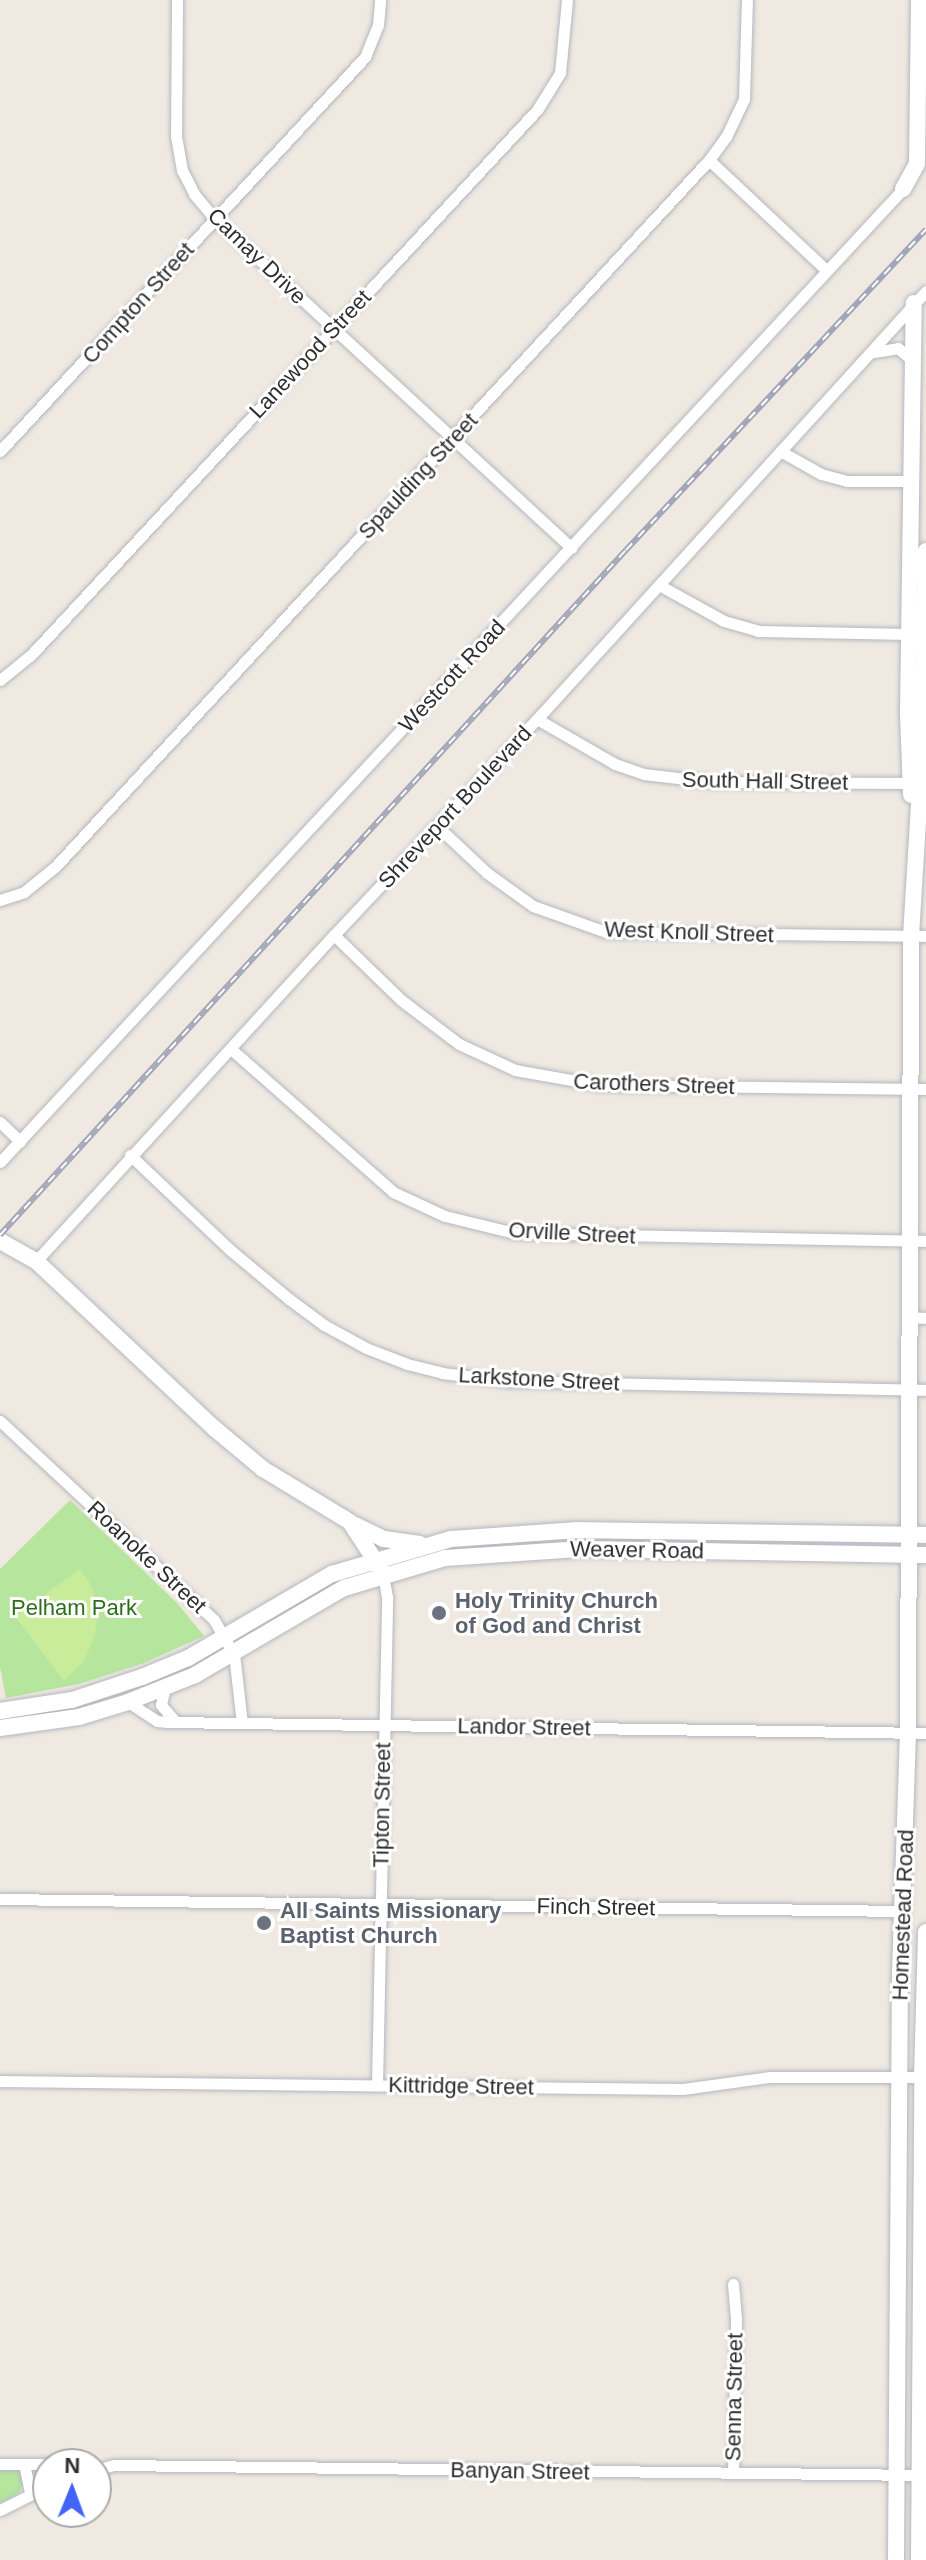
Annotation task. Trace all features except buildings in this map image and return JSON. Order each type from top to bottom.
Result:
[{"type":"main road","points":[[903,189],[923,172],[919,0]]},
{"type":"main road","points":[[916,860],[910,783],[909,634],[912,360],[920,297]]},
{"type":"main road","name":"Homestead Road","points":[[896,2560],[900,1973],[917,1555],[909,1534],[918,1390],[908,1317],[907,1239],[917,1089],[916,860],[923,737],[926,551]]},
{"type":"main road","points":[[0,1241],[36,1261],[263,1469],[384,1539],[429,1545]]},
{"type":"main road","points":[[350,1522],[380,1567]]},
{"type":"main road","points":[[623,1549],[624,1531]]},
{"type":"main road","name":"Weaver Road","points":[[380,1567],[429,1545],[477,1535],[624,1531],[926,1535]]},
{"type":"main road","name":"Weaver Road","points":[[380,1567],[479,1553],[623,1549],[917,1555]]},
{"type":"main road","points":[[0,1711],[72,1700],[142,1677],[188,1658],[332,1574],[380,1567]]},
{"type":"main road","points":[[0,1727],[79,1717],[165,1687],[234,1654],[380,1567]]},
{"type":"main road","name":"Homestead Road","points":[[919,2560],[924,2475],[921,2174],[926,1932]]},
{"type":"main road","points":[[898,2174],[921,2174]]},
{"type":"main road","points":[[897,2306],[921,2308]]},
{"type":"street","name":"Camay Drive","points":[[177,0],[176,136],[182,170],[194,194],[215,219],[571,548]]},
{"type":"street","name":"Compton Street","points":[[0,451],[365,57],[378,25],[380,0]]},
{"type":"street","name":"Lanewood Street","points":[[0,680],[31,655],[537,110],[560,73],[567,0]]},
{"type":"street","name":"Spaulding Street","points":[[0,900],[24,892],[55,867],[709,160],[726,137],[744,99],[747,0]]},
{"type":"street","points":[[709,160],[826,270]]},
{"type":"street","name":"Westcott Road","points":[[0,1162],[903,189]]},
{"type":"street","name":"Shreveport Boulevard","points":[[36,1261],[130,1155],[874,352],[920,297]]},
{"type":"street","points":[[874,352],[898,348],[912,360]]},
{"type":"street","points":[[782,452],[821,474],[847,481],[911,481]]},
{"type":"street","points":[[659,585],[724,621],[758,631],[909,634]]},
{"type":"street","name":"South Hall Street","points":[[537,719],[615,764],[644,774],[712,782],[910,783]]},
{"type":"street","name":"West Knoll Street","points":[[437,826],[487,873],[533,906],[606,932],[918,936]]},
{"type":"street","name":"Carothers Street","points":[[334,935],[401,1000],[459,1044],[515,1070],[599,1085],[917,1089]]},
{"type":"street","name":"Orville Street","points":[[231,1049],[393,1192],[445,1216],[515,1233],[926,1241]]},
{"type":"street","points":[[0,1122],[20,1141]]},
{"type":"street","name":"Larkstone Street","points":[[130,1155],[229,1249],[300,1308],[366,1348],[407,1364],[442,1373],[507,1381],[918,1390]]},
{"type":"street","points":[[908,1317],[926,1318]]},
{"type":"street","name":"Roanoke Street","points":[[0,1421],[214,1620],[234,1654],[242,1723]]},
{"type":"street","name":"Tipton Street","points":[[377,2085],[387,1597],[380,1567]]},
{"type":"street","points":[[165,1687],[161,1705],[175,1721]]},
{"type":"street","name":"Landor Street","points":[[128,1702],[157,1721],[926,1733]]},
{"type":"street","name":"Finch Street","points":[[0,1899],[904,1911]]},
{"type":"street","points":[[900,1973],[924,1973]]},
{"type":"street","name":"Kittridge Street","points":[[0,2081],[683,2089],[770,2077],[922,2077]]},
{"type":"street","name":"Senna Street","points":[[733,2284],[736,2320],[733,2473]]},
{"type":"street","points":[[0,2464],[32,2464]]},
{"type":"street","points":[[0,2510],[30,2493],[24,2464]]},
{"type":"street","name":"Banyan Street","points":[[112,2465],[924,2475]]},
{"type":"green space","name":"Pelham Park","points":[[70,1500],[178,1604],[204,1636],[144,1663],[79,1684],[6,1698],[0,1667],[0,1569]]},
{"type":"green space","points":[[80,1569],[91,1585],[98,1611],[95,1636],[84,1661],[64,1681],[17,1619],[18,1614]]},
{"type":"green space","points":[[0,2467],[13,2467],[22,2474],[23,2484],[19,2493],[0,2503]]},
{"type":"railway","points":[[0,1235],[626,550],[926,229]]},
{"type":"place","name":"Holy Trinity Church of God and Christ","points":[[439,1613]]},
{"type":"place","name":"All Saints Missionary Baptist Church","points":[[264,1923]]}]
